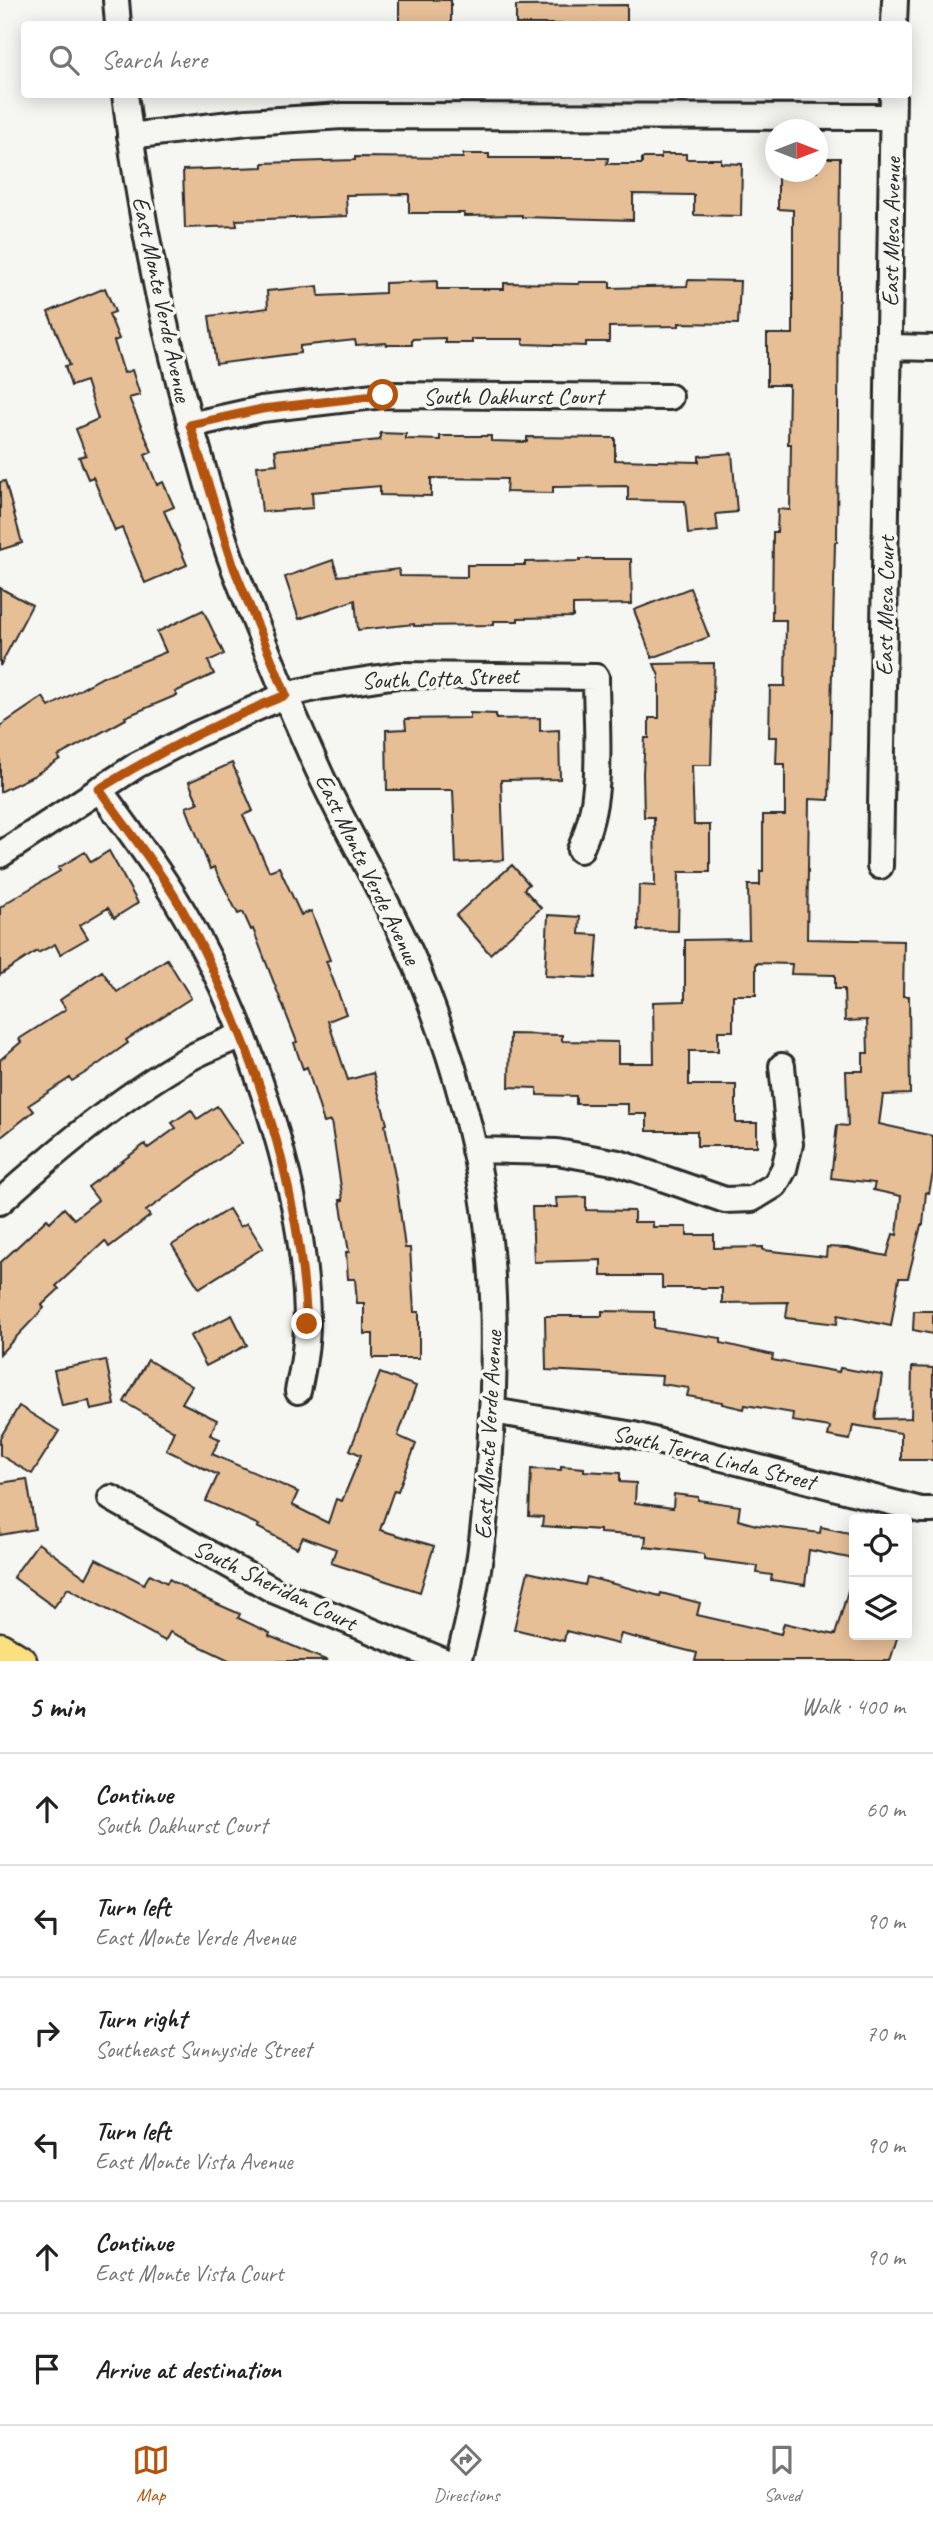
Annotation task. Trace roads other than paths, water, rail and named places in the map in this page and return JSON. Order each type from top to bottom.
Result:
[{"type":"main road","points":[[0,1648],[22,1661]]},
{"type":"street","points":[[116,0],[118,21]]},
{"type":"street","points":[[894,21],[895,0]]},
{"type":"street","name":"East Monte Verde Avenue","points":[[125,98],[144,227],[160,308],[190,425],[234,568],[286,695],[344,823],[413,960],[452,1068],[474,1150],[491,1258],[494,1309],[493,1410],[481,1555],[468,1627],[458,1661]]},
{"type":"street","points":[[130,136],[247,122],[344,116],[892,106]]},
{"type":"street","name":"East Mesa Avenue","points":[[890,347],[892,106]]},
{"type":"street","points":[[890,347],[933,348]]},
{"type":"street","name":"East Mesa Court","points":[[880,866],[890,347]]},
{"type":"street","name":"South Oakhurst Court","points":[[190,425],[262,409],[383,395],[670,397]]},
{"type":"street","name":"South Cotta Street","points":[[0,855],[137,765],[195,735],[286,695],[318,687],[398,675],[596,677],[596,802],[589,830],[580,850]]},
{"type":"street","points":[[99,789],[175,897],[212,968],[242,1035],[274,1125],[298,1232],[305,1279],[307,1324],[298,1391]]},
{"type":"street","points":[[0,1202],[67,1143],[164,1073],[190,1057],[242,1035]]},
{"type":"street","points":[[474,1150],[557,1152],[618,1163],[725,1200],[752,1199],[775,1185],[784,1169],[790,1143],[782,1066]]},
{"type":"street","name":"South Terra Linda Street","points":[[493,1410],[634,1435],[921,1510],[933,1510]]},
{"type":"street","name":"South Sheridan Court","points":[[111,1498],[275,1591],[444,1661]]}]
